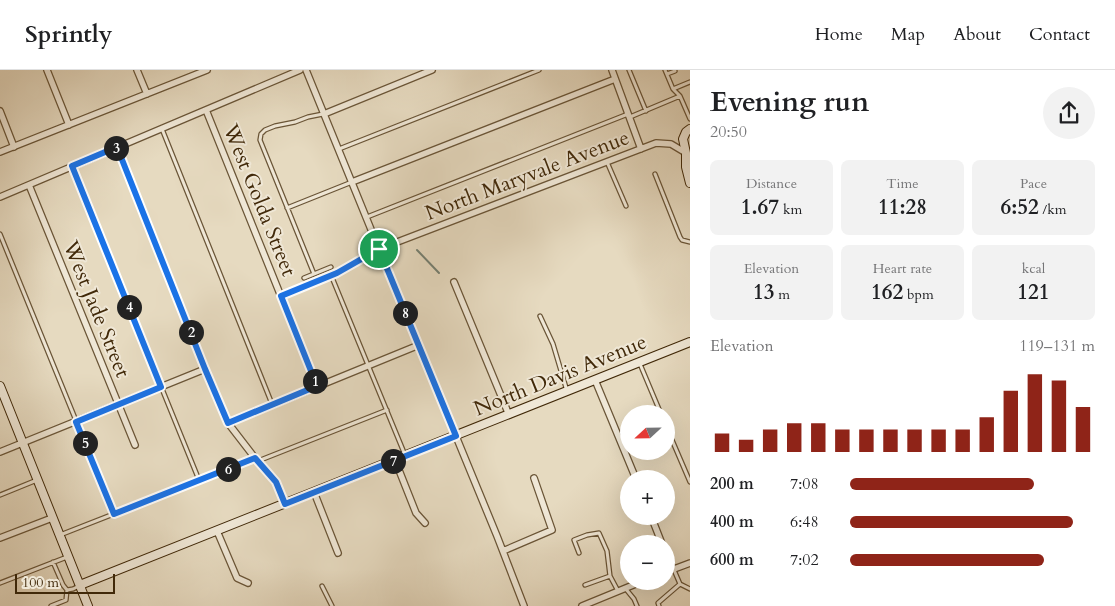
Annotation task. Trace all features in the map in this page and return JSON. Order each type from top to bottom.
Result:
[{"type":"street","points":[[48,70],[70,125]]},
{"type":"street","points":[[137,70],[147,94]]},
{"type":"street","points":[[0,152],[147,94],[199,71],[207,70]]},
{"type":"street","points":[[0,197],[300,70]]},
{"type":"street","points":[[324,114],[432,70]]},
{"type":"street","points":[[612,70],[641,149]]},
{"type":"street","points":[[308,71],[524,606]]},
{"type":"street","points":[[352,182],[615,79]]},
{"type":"street","name":"West Golda Street","points":[[206,110],[317,386]]},
{"type":"street","points":[[0,112],[14,146]]},
{"type":"street","points":[[690,129],[683,138],[688,151],[686,167],[690,183]]},
{"type":"street","name":"North Maryvale Avenue","points":[[379,249],[656,143],[667,143],[688,151]]},
{"type":"street","points":[[117,147],[228,423],[256,460],[276,482],[285,504]]},
{"type":"street","name":"West Jade Street","points":[[29,185],[135,445]]},
{"type":"street","points":[[454,282],[508,414]]},
{"type":"street","name":"North Davis Avenue","points":[[80,585],[690,342]]},
{"type":"street","points":[[228,423],[419,345]]},
{"type":"street","points":[[0,452],[205,369]]},
{"type":"street","points":[[595,380],[632,470]]},
{"type":"street","points":[[0,386],[3,404],[23,444],[88,606]]},
{"type":"street","points":[[396,460],[416,513],[425,523]]},
{"type":"street","points":[[503,551],[552,530],[534,478]]},
{"type":"street","points":[[314,492],[338,553]]},
{"type":"street","points":[[0,538],[52,518]]},
{"type":"street","points":[[218,531],[237,578],[248,583]]},
{"type":"street","points":[[675,568],[690,563]]},
{"type":"street","points":[[582,606],[618,591]]},
{"type":"lane","points":[[339,149],[539,70]]},
{"type":"lane","points":[[629,70],[646,111]]},
{"type":"lane","points":[[675,71],[666,72],[673,89],[680,96],[690,119]]},
{"type":"lane","points":[[673,89],[690,82]]},
{"type":"lane","points":[[367,217],[646,111],[680,96]]},
{"type":"lane","points":[[314,274],[260,140],[260,134],[276,126],[324,114]]},
{"type":"lane","points":[[161,128],[272,405]]},
{"type":"lane","points":[[607,162],[626,206]]},
{"type":"lane","points":[[72,166],[199,480]]},
{"type":"lane","points":[[655,174],[680,237],[682,240],[690,242]]},
{"type":"lane","points":[[288,208],[352,182]]},
{"type":"lane","points":[[0,234],[114,514]]},
{"type":"lane","points":[[281,296],[337,273],[379,249]]},
{"type":"lane","points":[[304,278],[331,267]]},
{"type":"lane","points":[[331,275],[405,455]]},
{"type":"lane","points":[[540,316],[552,344],[567,391]]},
{"type":"lane","points":[[640,362],[657,405]]},
{"type":"lane","points":[[60,535],[199,480],[387,410]]},
{"type":"lane","points":[[675,447],[690,482]]},
{"type":"lane","points":[[0,494],[38,480]]},
{"type":"lane","points":[[579,553],[574,540],[599,533],[607,551],[610,576],[618,591]]},
{"type":"lane","points":[[0,583],[68,556]]},
{"type":"lane","points":[[53,562],[62,585],[67,590]]},
{"type":"lane","points":[[675,573],[680,584],[690,589]]},
{"type":"lane","points":[[585,585],[610,576]]},
{"type":"lane","points":[[659,606],[658,603],[680,584]]},
{"type":"lane","points":[[67,590],[80,585]]},
{"type":"lane","points":[[322,586],[332,606]]},
{"type":"lane","points":[[51,606],[66,600],[67,590]]},
{"type":"lane","points":[[627,590],[637,606]]},
{"type":"waterway","points":[[417,250],[439,273]]},
{"type":"route","points":[[117,147],[228,423],[317,386],[281,296],[337,273],[379,249],[456,436],[285,504],[276,482],[255,458],[114,514],[76,422],[161,387],[72,166],[117,147]]}]
